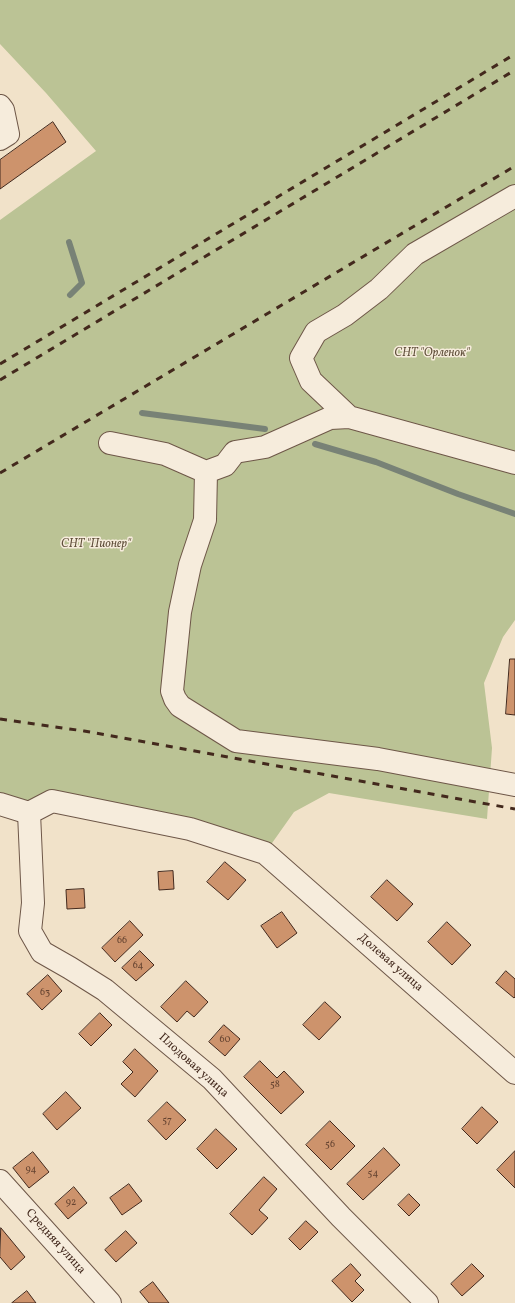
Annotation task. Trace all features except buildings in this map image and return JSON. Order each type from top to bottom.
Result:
[{"type":"street","points":[[0,106],[3,110],[8,134],[0,140]]},
{"type":"street","points":[[349,417],[311,381],[301,358],[316,332],[345,315],[379,289],[415,254],[511,201]]},
{"type":"street","points":[[110,443],[165,454],[206,472],[225,465],[235,452],[264,447],[330,418],[349,417],[515,463]]},
{"type":"street","points":[[206,472],[205,520],[190,565],[180,612],[172,691],[174,698],[180,706],[236,741],[378,759],[515,785]]},
{"type":"street","name":"Долевая улица","points":[[29,813],[52,801],[190,829],[265,853],[515,1073]]},
{"type":"street","points":[[0,804],[29,813]]},
{"type":"street","name":"Плодовая улица","points":[[29,813],[33,903],[30,931],[42,952],[105,990],[212,1079],[341,1217],[427,1303]]},
{"type":"street","name":"Средняя улица","points":[[0,1181],[110,1303]]},
{"type":"green space","points":[[0,0],[515,0],[515,620],[503,637],[484,683],[492,748],[487,819],[329,793],[294,812],[265,853],[190,829],[0,804],[0,220],[96,151],[46,93],[0,44]]},
{"type":"waterway","points":[[69,242],[82,283],[70,295]]},
{"type":"waterway","points":[[142,413],[265,429]]},
{"type":"waterway","points":[[315,444],[376,462],[458,494],[515,514]]},
{"type":"railway","points":[[0,364],[515,54]]},
{"type":"railway","points":[[0,380],[515,70]]},
{"type":"railway","points":[[0,473],[515,166]]},
{"type":"railway","points":[[0,719],[84,731],[515,809]]},
{"type":"park label","name":"СНТ \"Орленок\"","points":[[432,354]]},
{"type":"park label","name":"СНТ \"Пионер\"","points":[[96,545]]}]
